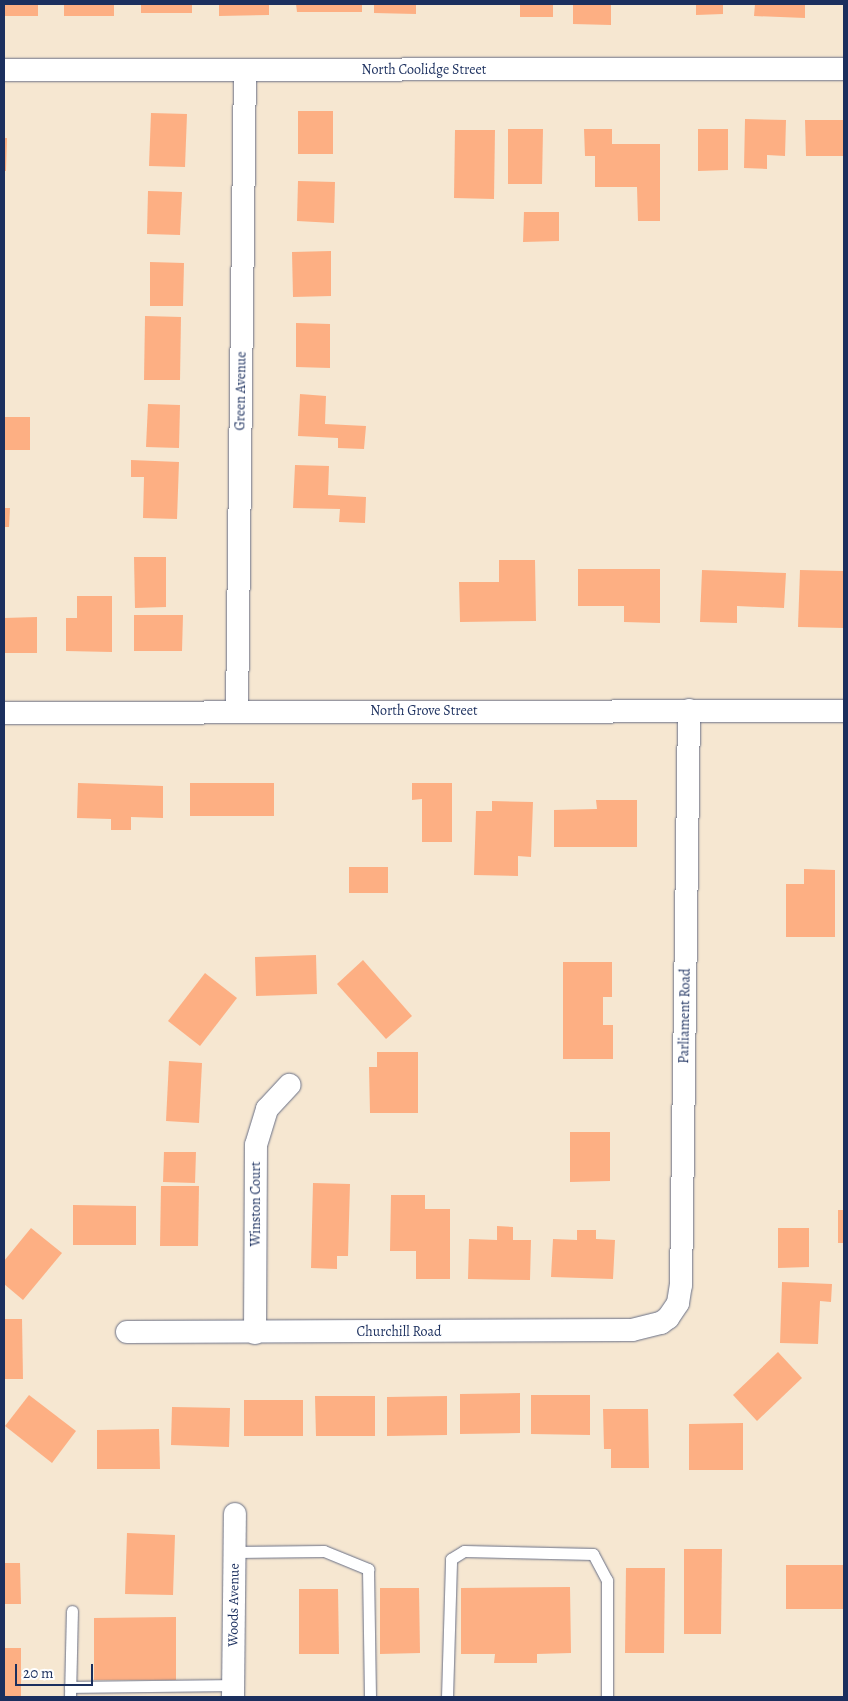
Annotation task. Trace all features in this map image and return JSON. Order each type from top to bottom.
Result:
[{"type":"street","name":"North Coolidge Street","points":[[4,70],[844,69]]},
{"type":"street","name":"Green Avenue","points":[[236,712],[245,70]]},
{"type":"street","name":"Parliament Road","points":[[668,1318],[678,1303],[681,1285],[689,710]]},
{"type":"street","name":"North Grove Street","points":[[4,713],[844,711]]},
{"type":"street","name":"Winston Court","points":[[254,1333],[256,1145],[267,1109],[289,1085]]},
{"type":"street","name":"Churchill Road","points":[[127,1332],[254,1333],[632,1330],[661,1323],[668,1318]]},
{"type":"street","name":"Woods Avenue","points":[[233,1691],[236,1514]]},
{"type":"lane","points":[[235,1552],[324,1551],[368,1569],[370,1697]]},
{"type":"lane","points":[[447,1697],[450,1559],[464,1551],[593,1554],[607,1580],[607,1697]]},
{"type":"lane","points":[[72,1611],[70,1692],[233,1691]]},
{"type":"building","points":[[4,4],[38,4],[38,16],[4,16]]},
{"type":"building","points":[[64,4],[114,4],[114,16],[64,16]]},
{"type":"building","points":[[141,4],[192,4],[192,13],[141,13]]},
{"type":"building","points":[[219,4],[269,4],[269,15],[219,16]]},
{"type":"building","points":[[296,4],[362,4],[362,12],[297,12]]},
{"type":"building","points":[[374,4],[416,4],[416,14],[374,13]]},
{"type":"building","points":[[520,4],[553,4],[553,17],[520,17]]},
{"type":"building","points":[[573,4],[611,4],[611,25],[573,24]]},
{"type":"building","points":[[696,4],[723,4],[723,14],[696,15]]},
{"type":"building","points":[[755,4],[805,4],[805,18],[754,16]]},
{"type":"building","points":[[298,111],[333,111],[333,154],[298,154]]},
{"type":"building","points":[[151,113],[187,114],[185,167],[149,166]]},
{"type":"building","points":[[745,119],[786,120],[785,156],[767,155],[767,169],[744,168]]},
{"type":"building","points":[[805,120],[844,120],[844,156],[806,156]]},
{"type":"building","points":[[508,129],[543,129],[542,184],[508,184]]},
{"type":"building","points":[[584,129],[612,129],[612,144],[660,144],[660,221],[638,221],[637,187],[595,187],[595,156],[585,156]]},
{"type":"building","points":[[698,129],[728,129],[728,170],[698,171]]},
{"type":"building","points":[[455,130],[495,130],[494,199],[454,198]]},
{"type":"building","points":[[4,138],[7,138],[6,171],[4,171]]},
{"type":"building","points":[[298,181],[335,182],[334,223],[297,221]]},
{"type":"building","points":[[148,191],[182,192],[180,235],[147,234]]},
{"type":"building","points":[[524,212],[559,212],[559,241],[523,242]]},
{"type":"building","points":[[331,251],[331,296],[293,297],[292,252]]},
{"type":"building","points":[[150,262],[184,263],[183,306],[150,306]]},
{"type":"building","points":[[145,316],[181,317],[180,380],[144,380]]},
{"type":"building","points":[[296,323],[330,324],[330,368],[296,367]]},
{"type":"building","points":[[300,394],[326,396],[325,424],[366,426],[364,449],[338,448],[338,438],[298,436]]},
{"type":"building","points":[[148,404],[180,405],[179,448],[146,447]]},
{"type":"building","points":[[4,417],[30,417],[30,450],[4,450]]},
{"type":"building","points":[[131,460],[179,462],[177,519],[143,518],[144,477],[131,477]]},
{"type":"building","points":[[295,465],[329,466],[328,495],[366,497],[365,523],[339,522],[340,509],[293,508]]},
{"type":"building","points":[[4,508],[10,508],[9,527],[4,527]]},
{"type":"building","points":[[134,557],[166,557],[166,607],[135,608]]},
{"type":"building","points":[[499,560],[535,560],[536,621],[460,622],[459,582],[499,582]]},
{"type":"building","points":[[578,569],[660,569],[660,623],[624,622],[624,606],[578,606]]},
{"type":"building","points":[[702,570],[786,573],[784,608],[737,606],[737,623],[700,622]]},
{"type":"building","points":[[800,570],[844,571],[844,628],[798,627]]},
{"type":"building","points":[[77,596],[112,596],[112,652],[66,651],[66,618],[77,618]]},
{"type":"building","points":[[134,615],[183,615],[182,651],[134,651]]},
{"type":"building","points":[[37,617],[37,653],[4,653],[4,618]]},
{"type":"building","points":[[78,783],[163,786],[163,818],[131,817],[131,830],[111,830],[111,819],[77,818]]},
{"type":"building","points":[[190,783],[274,783],[274,816],[190,816]]},
{"type":"building","points":[[412,783],[452,783],[452,842],[422,842],[422,799],[412,800]]},
{"type":"building","points":[[596,800],[637,800],[637,847],[554,847],[554,810],[597,809]]},
{"type":"building","points":[[492,801],[533,802],[531,857],[518,856],[518,876],[474,875],[476,811],[492,811]]},
{"type":"building","points":[[349,867],[388,867],[388,893],[349,893]]},
{"type":"building","points":[[804,869],[835,870],[835,937],[786,937],[786,884],[804,884]]},
{"type":"building","points":[[316,955],[317,994],[256,996],[255,957]]},
{"type":"building","points":[[363,960],[412,1016],[386,1039],[337,984]]},
{"type":"building","points":[[563,962],[612,962],[612,997],[603,997],[603,1025],[613,1025],[613,1059],[563,1059]]},
{"type":"building","points":[[205,973],[237,998],[200,1046],[168,1021]]},
{"type":"building","points":[[377,1052],[418,1052],[418,1113],[370,1113],[369,1067],[377,1067]]},
{"type":"building","points":[[169,1061],[202,1063],[199,1123],[166,1121]]},
{"type":"building","points":[[570,1132],[610,1132],[610,1181],[570,1182]]},
{"type":"building","points":[[164,1152],[196,1152],[195,1183],[163,1182]]},
{"type":"building","points":[[313,1183],[350,1184],[348,1256],[337,1256],[337,1269],[311,1268]]},
{"type":"building","points":[[161,1186],[199,1186],[198,1246],[160,1246]]},
{"type":"building","points":[[391,1195],[425,1195],[425,1209],[450,1209],[450,1279],[416,1279],[416,1251],[390,1251]]},
{"type":"building","points":[[73,1205],[136,1206],[136,1245],[73,1245]]},
{"type":"building","points":[[838,1210],[844,1210],[844,1243],[838,1243]]},
{"type":"building","points":[[497,1226],[513,1227],[513,1240],[531,1240],[530,1280],[468,1279],[469,1239],[497,1240]]},
{"type":"building","points":[[31,1228],[62,1253],[23,1300],[4,1284],[4,1261]]},
{"type":"building","points":[[778,1228],[809,1228],[809,1267],[778,1268]]},
{"type":"building","points":[[577,1230],[596,1230],[596,1239],[615,1240],[613,1279],[551,1277],[553,1239],[577,1240]]},
{"type":"building","points":[[782,1282],[832,1284],[831,1302],[820,1301],[818,1344],[780,1343]]},
{"type":"building","points":[[4,1319],[22,1319],[23,1379],[4,1379]]},
{"type":"building","points":[[778,1352],[802,1378],[757,1421],[733,1395]]},
{"type":"building","points":[[520,1393],[520,1433],[460,1434],[460,1394]]},
{"type":"building","points":[[29,1395],[76,1431],[52,1463],[5,1426]]},
{"type":"building","points":[[531,1395],[590,1395],[590,1435],[531,1434]]},
{"type":"building","points":[[315,1396],[375,1396],[375,1436],[316,1436]]},
{"type":"building","points":[[447,1396],[447,1435],[387,1436],[387,1397]]},
{"type":"building","points":[[244,1400],[303,1400],[303,1436],[244,1436]]},
{"type":"building","points":[[172,1407],[230,1408],[229,1447],[171,1445]]},
{"type":"building","points":[[603,1409],[648,1409],[649,1468],[611,1468],[611,1449],[604,1449]]},
{"type":"building","points":[[743,1423],[743,1470],[689,1470],[689,1424]]},
{"type":"building","points":[[159,1429],[160,1469],[97,1469],[97,1430]]},
{"type":"building","points":[[127,1533],[175,1535],[173,1595],[125,1594]]},
{"type":"building","points":[[684,1549],[722,1549],[721,1634],[684,1634]]},
{"type":"building","points":[[4,1563],[20,1563],[21,1604],[4,1604]]},
{"type":"building","points":[[786,1565],[844,1565],[844,1609],[786,1609]]},
{"type":"building","points":[[626,1568],[665,1568],[664,1653],[625,1653]]},
{"type":"building","points":[[570,1587],[571,1653],[537,1654],[537,1663],[494,1663],[495,1654],[461,1654],[461,1588]]},
{"type":"building","points":[[380,1588],[419,1588],[420,1653],[380,1654]]},
{"type":"building","points":[[299,1589],[338,1589],[339,1654],[299,1654]]},
{"type":"building","points":[[176,1617],[176,1680],[94,1680],[94,1618]]},
{"type":"building","points":[[4,1648],[21,1648],[21,1697],[4,1697]]}]
